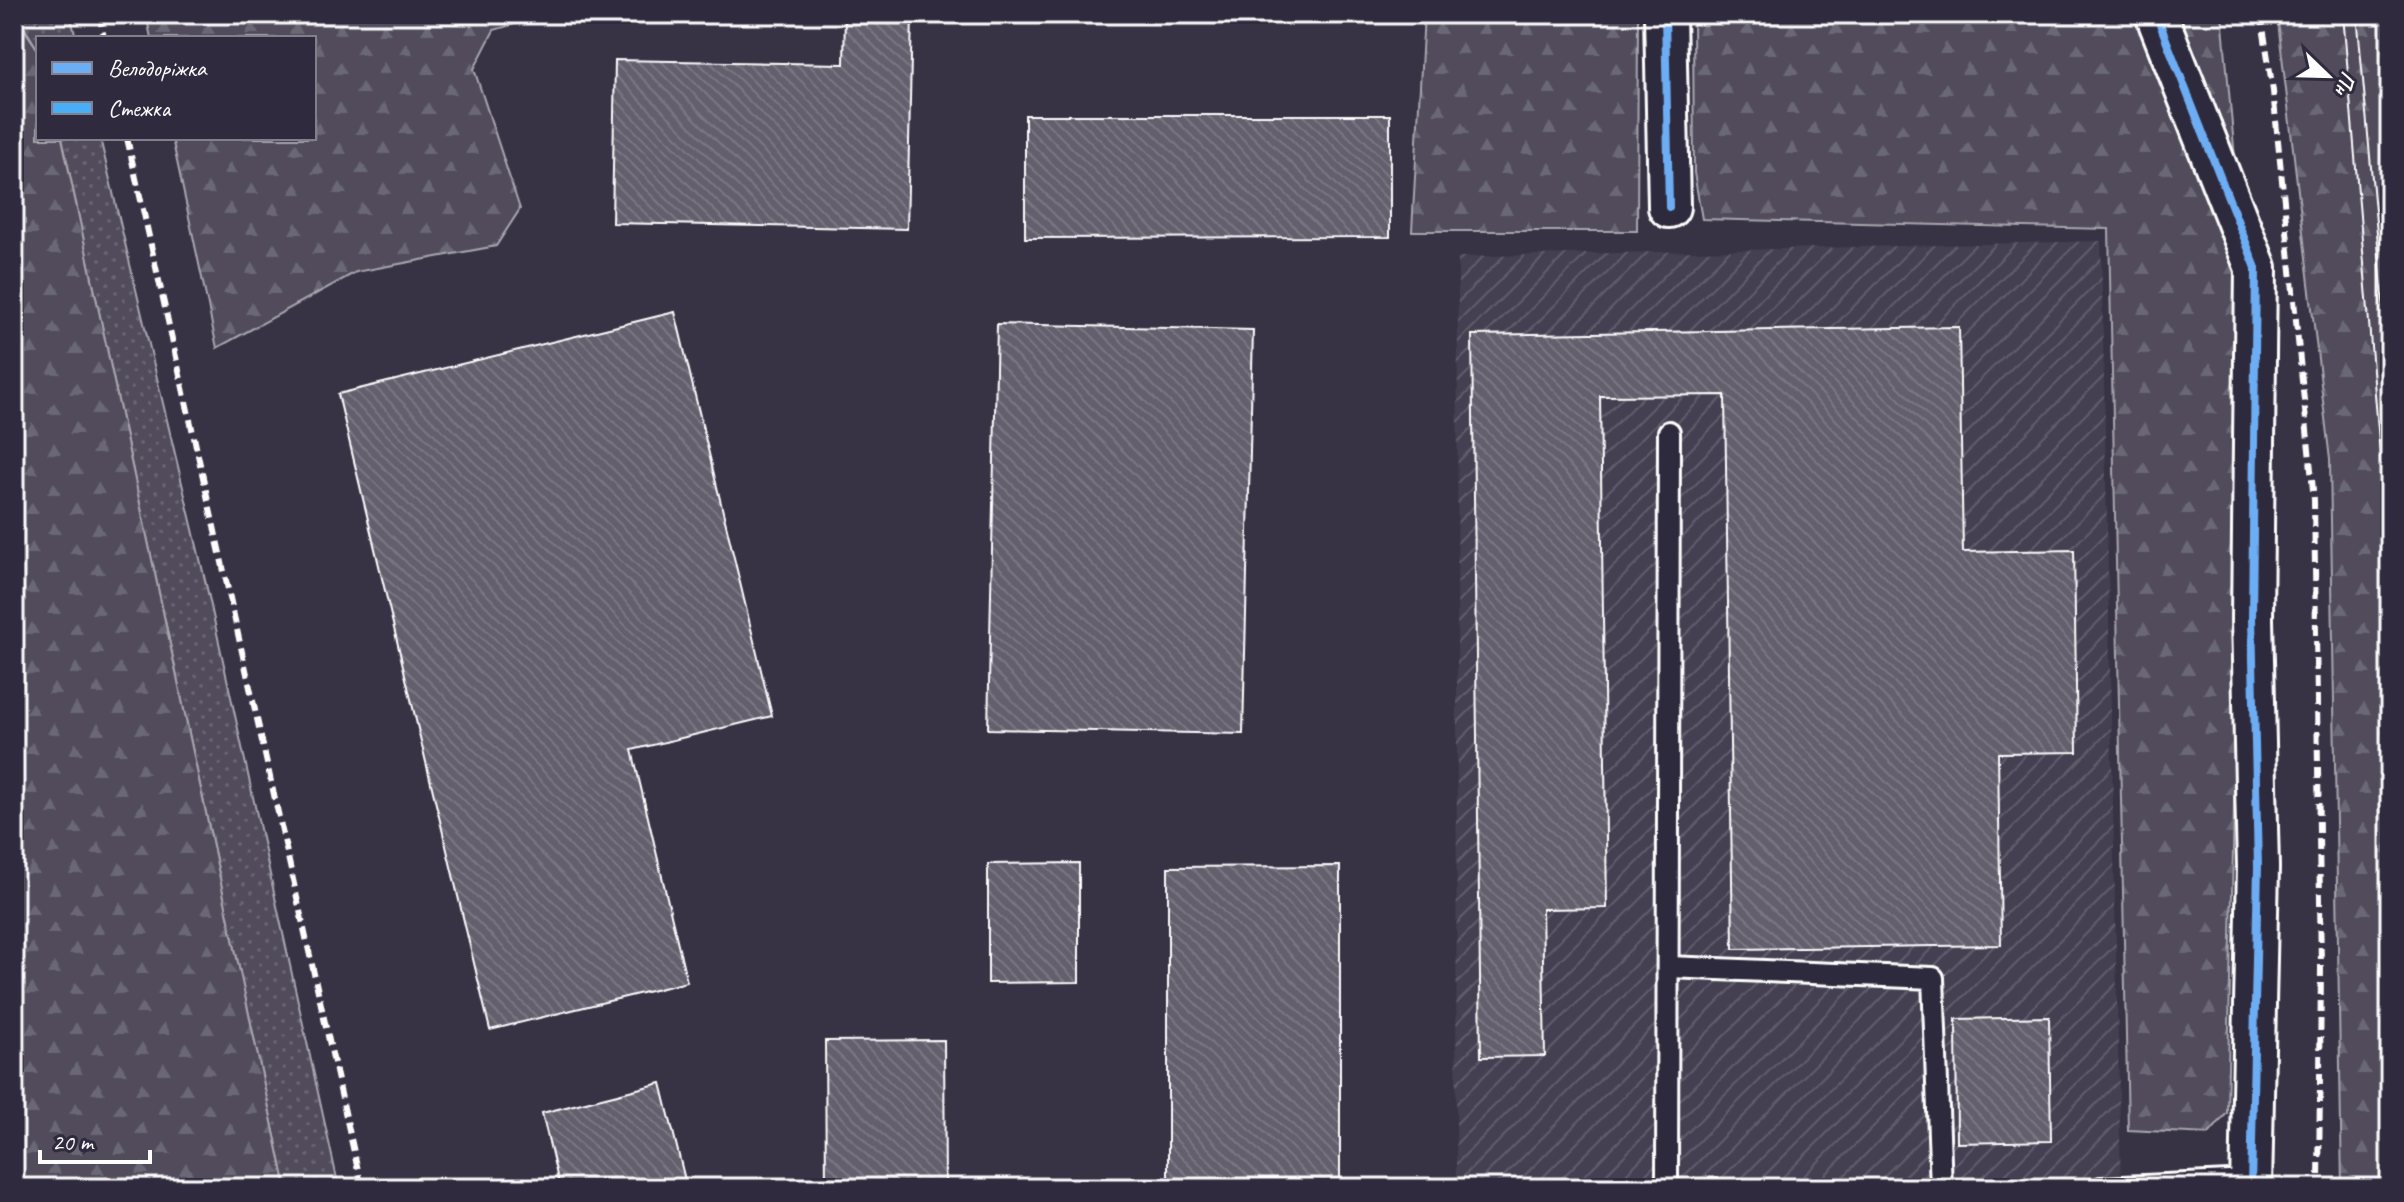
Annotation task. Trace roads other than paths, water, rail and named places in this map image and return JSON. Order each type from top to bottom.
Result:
[{"type":"street","points":[[1665,14],[1669,207]]},
{"type":"street","points":[[2156,14],[2256,268],[2252,619],[2258,867],[2251,1185]]},
{"type":"lane","points":[[1667,1188],[1669,432]]},
{"type":"lane","points":[[1669,967],[1933,978],[1941,1188]]},
{"type":"lane","points":[[2101,1188],[2251,1185]]},
{"type":"tram line","points":[[2343,14],[2390,572]]},
{"type":"tram line","points":[[2357,14],[2390,376]]},
{"type":"railway","points":[[99,14],[104,36]]},
{"type":"railway","points":[[2261,14],[2273,91],[2314,500],[2321,967],[2319,1188]]},
{"type":"railway","points":[[127,140],[362,1188]]}]
